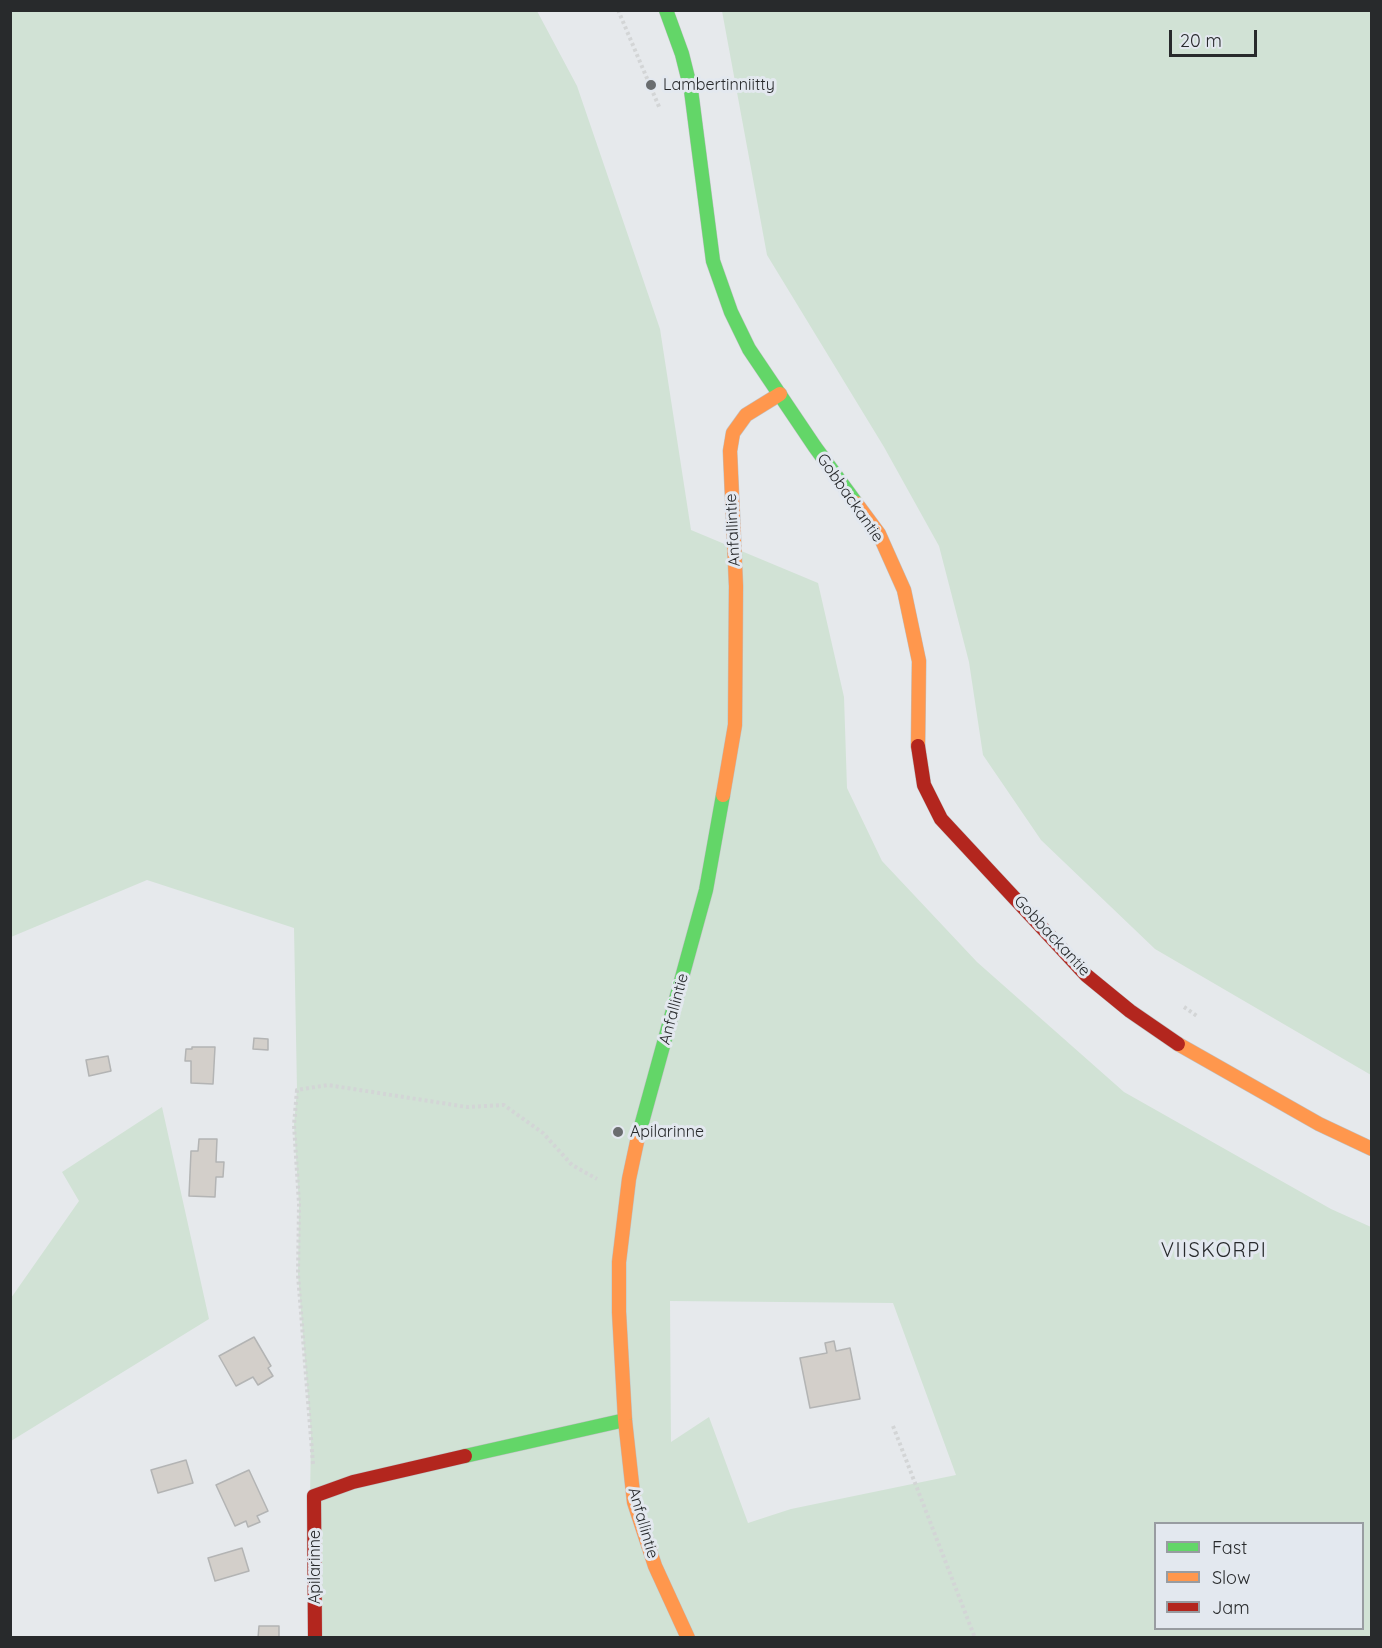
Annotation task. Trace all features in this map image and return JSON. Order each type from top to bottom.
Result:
[{"type":"street","name":"Gobbackantie","points":[[666,10],[682,54],[691,90],[713,261],[735,321],[749,349],[815,447],[879,534],[904,591],[919,661],[918,755],[924,785],[941,819],[1086,975],[1130,1011],[1181,1045],[1319,1124],[1371,1149]]},
{"type":"street","name":"Anfallintie","points":[[688,1638],[655,1566],[633,1502],[624,1420],[619,1262],[627,1196],[638,1137],[706,890],[735,725],[736,586],[730,452],[733,433],[746,415],[780,394]]},
{"type":"street","points":[[314,1496],[352,1482],[624,1420]]},
{"type":"street","name":"Apilarinne","points":[[314,1496],[315,1638]]},
{"type":"path","points":[[1183,1006],[1202,1018]]},
{"type":"path","points":[[314,1496],[298,1275],[298,1204],[294,1125],[297,1090],[328,1085],[467,1107],[504,1105],[543,1133],[572,1165],[627,1196]]},
{"type":"path","points":[[892,1426],[975,1638]]},
{"type":"green space","points":[[11,11],[537,11],[577,86],[660,329],[691,530],[818,583],[844,697],[847,788],[882,861],[977,962],[1124,1092],[1331,1209],[1371,1227],[1371,1637],[308,1637],[311,1434],[298,1275],[299,1204],[294,1125],[297,1090],[294,928],[147,880],[11,937]],"holes":[[[670,1301],[893,1303],[956,1475],[791,1509],[748,1523],[709,1417],[671,1442]]]},
{"type":"green space","points":[[722,11],[1371,11],[1371,1075],[1155,949],[1041,840],[983,755],[969,662],[939,546],[884,447],[767,255]]},
{"type":"green space","points":[[162,1107],[209,1319],[11,1441],[11,1298],[79,1201],[62,1172]]},
{"type":"building","points":[[254,1038],[268,1039],[268,1050],[253,1049]]},
{"type":"building","points":[[192,1047],[215,1047],[213,1084],[191,1083],[191,1061],[185,1061],[186,1049],[192,1049]]},
{"type":"building","points":[[108,1056],[111,1071],[89,1076],[86,1060]]},
{"type":"building","points":[[199,1139],[217,1139],[216,1162],[224,1162],[223,1177],[216,1177],[215,1197],[189,1196],[191,1151],[198,1151]]},
{"type":"building","points":[[254,1337],[271,1366],[268,1368],[273,1376],[258,1385],[253,1377],[236,1386],[219,1356]]},
{"type":"building","points":[[834,1341],[836,1351],[850,1348],[860,1399],[810,1408],[800,1358],[827,1353],[825,1343]]},
{"type":"building","points":[[186,1460],[193,1483],[158,1493],[151,1470]]},
{"type":"building","points":[[249,1470],[268,1511],[257,1516],[260,1522],[248,1527],[246,1521],[235,1526],[216,1485]]},
{"type":"building","points":[[242,1548],[249,1571],[215,1581],[208,1558]]},
{"type":"building","points":[[259,1626],[279,1626],[279,1638],[258,1638]]},
{"type":"traffic: fast","points":[[666,10],[682,54],[691,90],[713,261],[731,312],[749,349],[856,503]]},
{"type":"traffic: fast","points":[[638,1137],[706,890],[723,795]]},
{"type":"traffic: fast","points":[[465,1456],[625,1420]]},
{"type":"traffic: slow","points":[[723,795],[735,725],[736,586],[730,451],[733,433],[746,415],[780,394]]},
{"type":"traffic: slow","points":[[856,503],[879,534],[904,590],[919,661],[918,746]]},
{"type":"traffic: slow","points":[[1178,1044],[1319,1124],[1372,1149]]},
{"type":"traffic: slow","points":[[638,1137],[629,1179],[619,1262],[619,1312],[625,1420],[634,1502],[655,1566],[688,1638]]},
{"type":"traffic: jam","points":[[918,746],[924,785],[941,819],[1086,975],[1130,1011],[1178,1044]]},
{"type":"traffic: jam","points":[[315,1638],[314,1496],[353,1482],[465,1456]]},
{"type":"place","name":"Lambertinniitty","points":[[651,85]]},
{"type":"place","name":"Apilarinne","points":[[618,1132]]},
{"type":"district","name":"VIISKORPI","points":[[1214,1251]]}]
